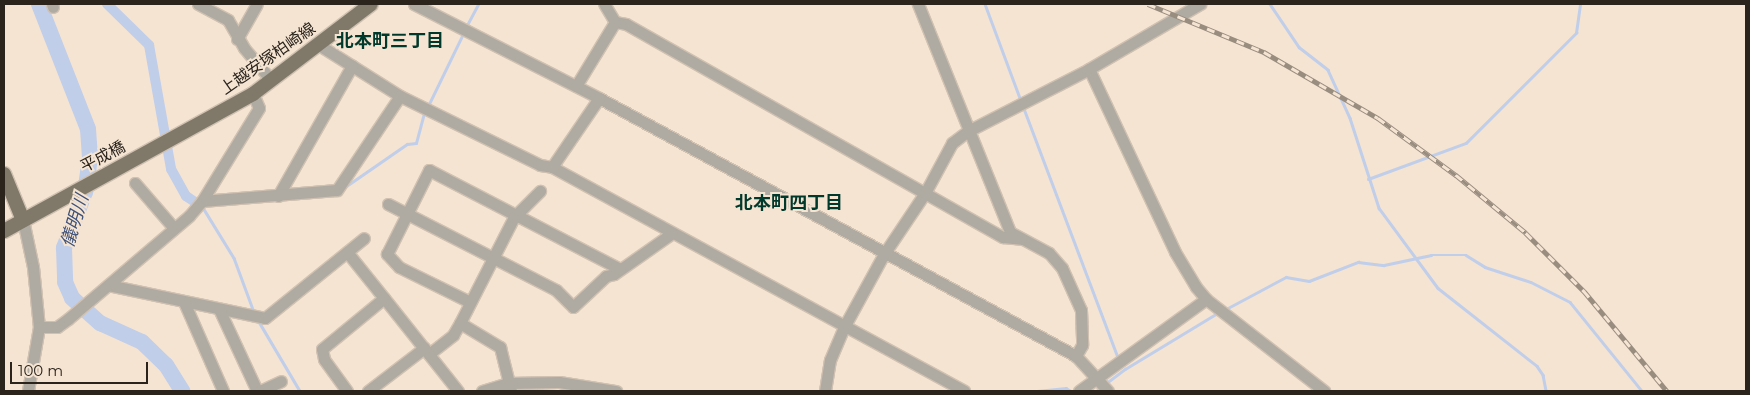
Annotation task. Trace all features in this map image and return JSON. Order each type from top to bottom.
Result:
[{"type":"main road","name":"上越安塚柏崎線","points":[[179,136],[253,94],[371,4]]},
{"type":"main road","name":"平成橋","points":[[23,220],[179,136]]},
{"type":"main road","points":[[4,174],[23,220],[4,231]]},
{"type":"street","points":[[198,4],[223,16],[271,80]]},
{"type":"street","points":[[238,38],[257,4]]},
{"type":"street","points":[[414,4],[599,98],[884,254],[1076,356],[1108,391]]},
{"type":"street","points":[[604,4],[615,22],[626,24],[1003,237],[1022,239]]},
{"type":"street","points":[[918,4],[1010,232],[1049,253],[1062,268],[1081,310],[1082,345],[1076,356]]},
{"type":"street","points":[[825,391],[830,360],[844,327],[884,254],[925,193],[952,143],[968,131],[1089,69],[1200,4]]},
{"type":"street","points":[[576,86],[615,22]]},
{"type":"street","points":[[319,45],[400,96],[540,165],[552,167],[671,234],[964,391]]},
{"type":"street","points":[[278,196],[352,66]]},
{"type":"street","points":[[1089,69],[1175,252],[1206,299],[1324,391]]},
{"type":"street","points":[[39,327],[57,326],[68,319],[173,227],[189,216],[202,201],[259,108],[253,94]]},
{"type":"street","points":[[202,201],[337,190],[400,96]]},
{"type":"street","points":[[552,167],[599,98]]},
{"type":"street","points":[[470,302],[399,266],[387,254],[429,170],[514,217],[620,269]]},
{"type":"street","points":[[135,183],[173,227]]},
{"type":"street","points":[[368,391],[453,335],[514,217],[540,191]]},
{"type":"street","points":[[388,204],[408,212],[492,259],[556,290],[573,307],[606,276],[620,269],[671,234]]},
{"type":"street","points":[[23,220],[33,268],[39,327],[28,391]]},
{"type":"street","points":[[108,285],[265,318],[364,238]]},
{"type":"street","points":[[347,252],[458,391]]},
{"type":"street","points":[[347,391],[324,359],[322,350],[384,298]]},
{"type":"street","points":[[1079,391],[1123,357],[1206,299]]},
{"type":"street","points":[[184,302],[224,391]]},
{"type":"street","points":[[219,309],[259,391],[281,381]]},
{"type":"street","points":[[460,323],[500,347],[510,387]]},
{"type":"street","points":[[482,391],[510,387],[580,383],[616,391]]},
{"type":"waterway","name":"儀明川","points":[[39,4],[88,129],[90,158],[85,192],[64,248],[65,282],[72,298],[100,323],[142,342],[166,365],[182,391]]},
{"type":"waterway","points":[[107,4],[149,45],[171,169],[186,196],[195,202]]},
{"type":"waterway","points":[[466,27],[478,4]]},
{"type":"waterway","points":[[985,4],[1021,101]]},
{"type":"waterway","points":[[1270,4],[1299,47],[1328,70],[1350,118],[1379,208],[1438,288],[1537,366],[1543,375],[1546,391]]},
{"type":"waterway","points":[[1368,179],[1466,143],[1576,33],[1580,4]]},
{"type":"waterway","points":[[428,106],[464,32]]},
{"type":"waterway","points":[[1023,106],[1118,358]]},
{"type":"waterway","points":[[342,189],[407,144],[416,143],[424,113]]},
{"type":"waterway","points":[[202,206],[234,258],[254,312]]},
{"type":"waterway","points":[[1226,309],[1286,277],[1309,281],[1358,262],[1384,265],[1431,255],[1466,255],[1485,267],[1531,282],[1570,302],[1642,391]]},
{"type":"waterway","points":[[1105,384],[1125,369],[1219,312]]},
{"type":"waterway","points":[[258,320],[300,391]]},
{"type":"waterway","points":[[1037,391],[1066,388],[1071,391]]},
{"type":"waterway","points":[[1096,391],[1101,388]]},
{"type":"railway","points":[[1148,4],[1264,52],[1378,118],[1456,175],[1526,233],[1584,291],[1667,391]]},
{"type":"district","name":"北本町三丁目","points":[[390,41]]},
{"type":"district","name":"北本町四丁目","points":[[789,203]]}]
